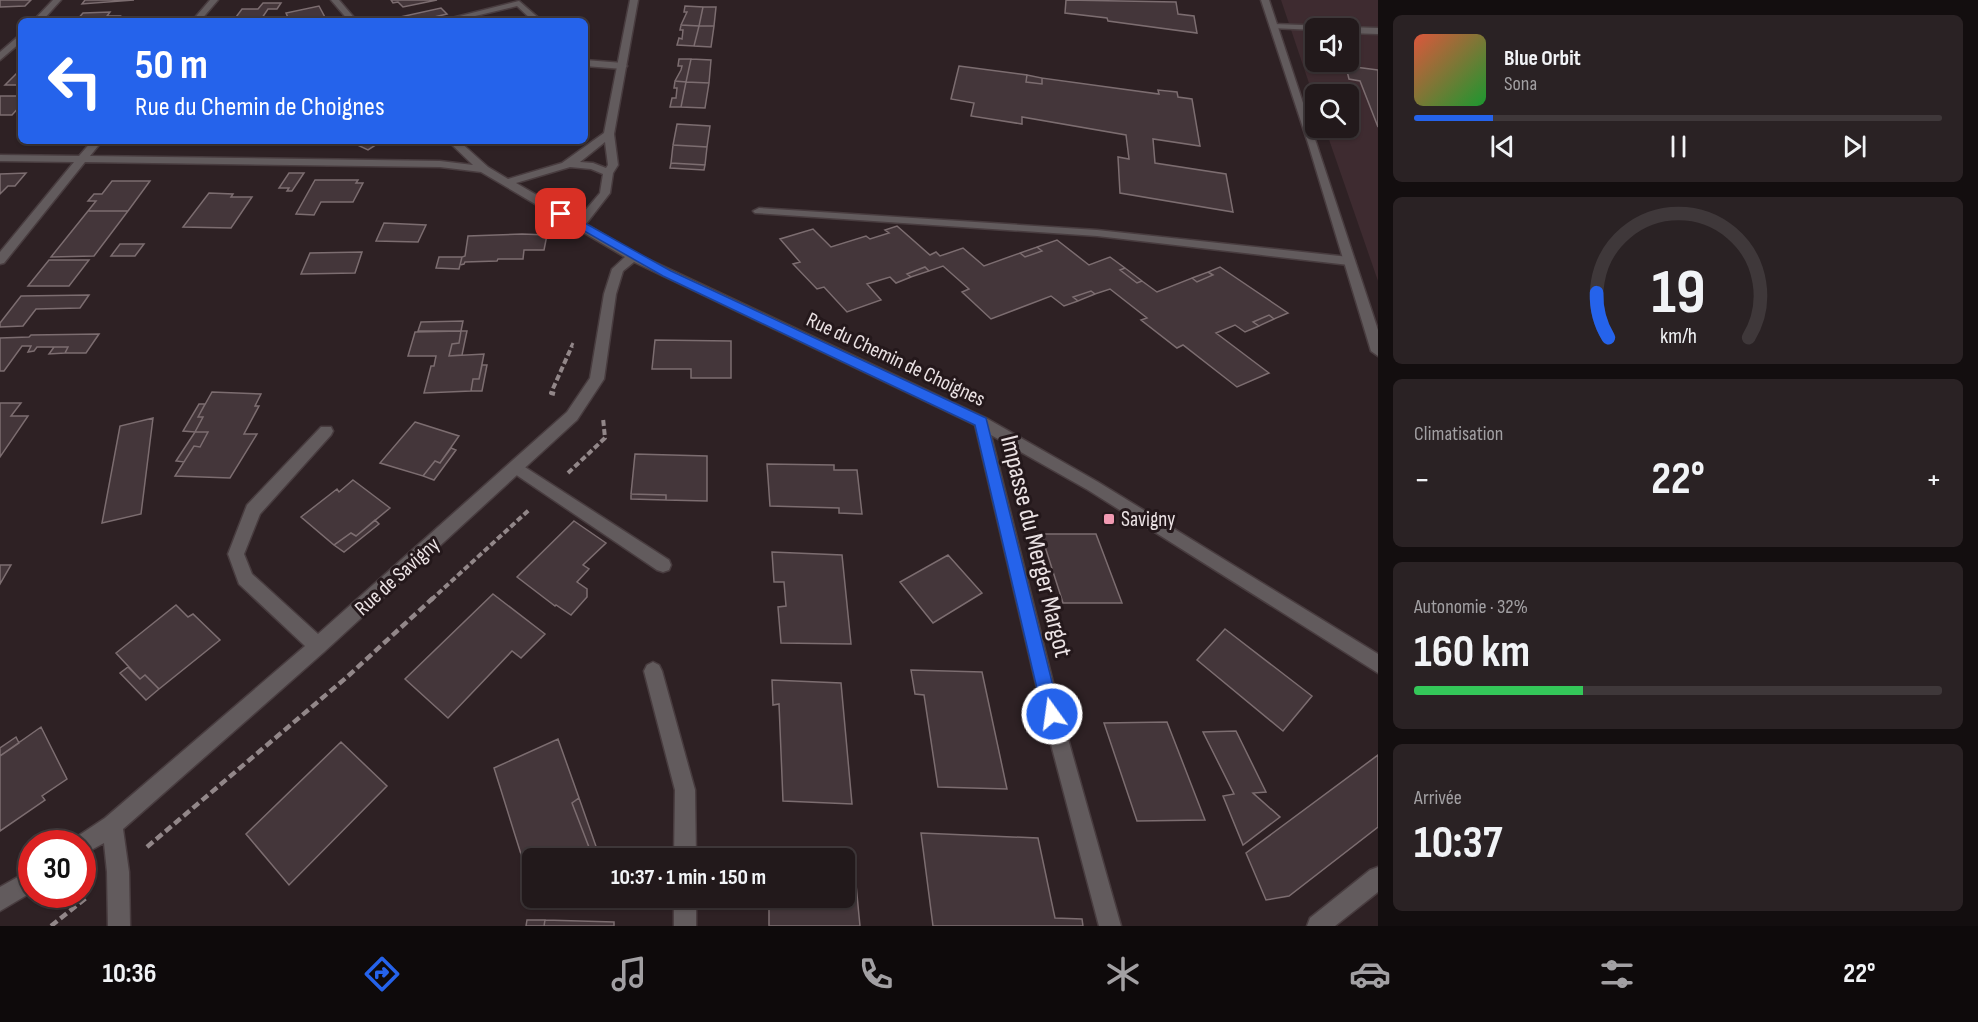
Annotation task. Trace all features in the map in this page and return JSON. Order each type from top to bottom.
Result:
[{"type":"street","points":[[40,18],[57,0]]},
{"type":"street","points":[[199,18],[214,0]]},
{"type":"street","points":[[335,0],[350,18]]},
{"type":"street","points":[[579,225],[605,193],[608,173],[613,165],[609,134],[634,0]]},
{"type":"street","points":[[1265,0],[1313,143],[1378,351]]},
{"type":"street","points":[[456,18],[519,3],[535,18]]},
{"type":"street","points":[[1274,26],[1305,27]]},
{"type":"street","points":[[1359,30],[1378,31]]},
{"type":"street","points":[[10,38],[18,37]]},
{"type":"street","points":[[0,57],[18,40]]},
{"type":"street","points":[[588,63],[623,66]]},
{"type":"street","points":[[508,183],[523,175],[568,164],[581,157],[609,134]]},
{"type":"street","points":[[0,260],[94,144]]},
{"type":"street","name":"Rue du Chemin de Choignes","points":[[456,144],[484,169],[633,256],[981,422],[1093,486],[1378,664]]},
{"type":"street","points":[[0,158],[440,164],[484,169]]},
{"type":"street","points":[[568,164],[593,166],[608,173]]},
{"type":"street","points":[[759,210],[1097,233],[1349,261]]},
{"type":"street","name":"Rue de Savigny","points":[[96,836],[112,825],[318,646],[518,468],[572,416],[597,379],[610,294],[618,269],[633,256]]},
{"type":"street","name":"Impasse du Merger Margot","points":[[981,422],[1052,714],[1110,926]]},
{"type":"street","points":[[318,646],[245,579],[236,554],[253,510],[326,431]]},
{"type":"street","points":[[518,468],[663,565]]},
{"type":"street","points":[[653,671],[685,790],[685,848]]},
{"type":"street","points":[[112,825],[118,872],[119,926]]},
{"type":"street","points":[[1318,926],[1378,878]]},
{"type":"street","points":[[0,900],[18,888]]},
{"type":"street","points":[[685,908],[685,926]]},
{"type":"path","points":[[51,926],[118,872],[347,677],[551,489],[604,438],[603,415]]},
{"type":"shaded area","points":[[1281,0],[1378,0],[1378,281],[1328,138],[1359,138],[1359,84],[1309,84],[1305,72],[1359,72],[1359,18],[1305,18],[1305,71]]},
{"type":"building","points":[[0,0],[31,0],[25,6],[0,7]]},
{"type":"building","points":[[85,0],[134,0],[82,4]]},
{"type":"building","points":[[391,0],[437,0],[403,7]]},
{"type":"building","points":[[1066,0],[1176,2],[1178,14],[1194,16],[1197,33],[1065,13]]},
{"type":"building","points":[[263,3],[281,3],[277,9],[268,9],[262,18],[235,18],[242,9],[258,9]]},
{"type":"building","points":[[319,6],[325,18],[288,18],[286,13]]},
{"type":"building","points":[[685,6],[703,7],[699,26],[681,25],[687,12],[684,12]]},
{"type":"building","points":[[703,7],[716,7],[714,26],[699,26]]},
{"type":"building","points":[[441,8],[447,14],[430,18],[396,18]]},
{"type":"building","points":[[110,12],[107,16],[120,16],[118,18],[79,18],[83,13]]},
{"type":"building","points":[[681,25],[699,26],[694,46],[677,45],[679,38],[682,39]]},
{"type":"building","points":[[699,26],[714,26],[711,47],[694,46]]},
{"type":"building","points":[[679,59],[691,59],[686,82],[675,81],[682,66],[678,66]]},
{"type":"building","points":[[691,59],[711,60],[709,83],[686,82]]},
{"type":"building","points":[[959,66],[1027,75],[1026,82],[1042,84],[1042,78],[1159,94],[1158,90],[1177,92],[1178,97],[1192,99],[1200,146],[1153,139],[1155,163],[1226,174],[1233,212],[1120,193],[1118,157],[1129,159],[1126,135],[1022,117],[1022,124],[971,116],[974,103],[951,99]]},
{"type":"building","points":[[1359,68],[1378,70],[1378,127],[1360,81],[1349,79],[1347,72],[1359,72]]},
{"type":"building","points":[[18,72],[18,85],[5,85]]},
{"type":"building","points":[[1027,75],[1042,78],[1042,84],[1026,82]]},
{"type":"building","points":[[675,81],[686,82],[681,107],[670,107],[672,98],[676,98]]},
{"type":"building","points":[[686,82],[709,83],[705,108],[681,107]]},
{"type":"building","points":[[0,96],[18,96],[18,108],[12,115],[0,115]]},
{"type":"building","points":[[677,124],[710,126],[707,147],[673,145]]},
{"type":"building","points":[[355,144],[377,144],[368,150]]},
{"type":"building","points":[[673,145],[707,147],[705,165],[671,163]]},
{"type":"building","points":[[671,163],[705,165],[704,170],[670,168]]},
{"type":"building","points":[[26,173],[15,186],[8,186],[0,194],[0,174]]},
{"type":"building","points":[[289,173],[304,173],[292,191],[287,191],[289,188],[279,188]]},
{"type":"building","points":[[315,180],[358,180],[356,183],[363,183],[353,202],[321,202],[314,215],[296,214]]},
{"type":"building","points":[[112,181],[150,181],[128,211],[88,211],[96,201],[88,201],[94,194],[102,194]]},
{"type":"building","points":[[209,193],[233,194],[231,197],[252,197],[231,228],[183,227]]},
{"type":"building","points":[[88,211],[128,211],[94,256],[51,257]]},
{"type":"building","points":[[384,223],[426,225],[418,242],[376,241]]},
{"type":"building","points":[[897,226],[930,255],[936,252],[940,256],[963,248],[984,266],[1020,253],[1025,257],[1042,251],[1037,247],[1057,240],[1089,265],[1110,257],[1125,268],[1120,270],[1137,283],[1142,281],[1157,292],[1192,278],[1197,282],[1213,275],[1208,272],[1220,267],[1288,313],[1274,319],[1269,315],[1253,322],[1259,326],[1245,332],[1235,325],[1216,333],[1269,373],[1237,387],[1183,345],[1177,348],[1141,320],[1147,318],[1110,289],[1095,294],[1091,291],[1073,297],[1078,301],[1064,306],[1051,296],[991,319],[962,292],[969,289],[943,266],[929,271],[925,267],[907,274],[911,277],[896,283],[890,277],[867,284],[881,300],[847,312],[824,287],[817,289],[793,264],[800,262],[780,239],[813,229],[831,247],[866,236],[870,239],[889,233],[885,230]]},
{"type":"building","points":[[547,235],[544,250],[524,250],[523,259],[465,262],[460,265],[462,257],[465,256],[468,236]]},
{"type":"building","points":[[120,244],[144,244],[135,256],[111,256]]},
{"type":"building","points":[[1037,247],[1042,251],[1025,257],[1020,253]]},
{"type":"building","points":[[362,252],[355,273],[301,274],[310,253]]},
{"type":"building","points":[[439,257],[462,257],[459,269],[436,268]]},
{"type":"building","points":[[49,260],[89,260],[69,286],[28,286]]},
{"type":"building","points":[[925,267],[929,271],[911,277],[907,274]]},
{"type":"building","points":[[1125,268],[1142,281],[1137,283],[1120,270]]},
{"type":"building","points":[[1208,272],[1213,275],[1197,282],[1192,278]]},
{"type":"building","points":[[1091,291],[1095,294],[1078,301],[1073,297]]},
{"type":"building","points":[[89,295],[80,308],[36,309],[23,326],[0,327],[0,323],[21,296]]},
{"type":"building","points":[[1269,315],[1274,319],[1259,326],[1253,322]]},
{"type":"building","points":[[463,321],[461,331],[418,331],[421,322]]},
{"type":"building","points":[[461,331],[467,331],[462,355],[449,356],[452,344],[459,343]]},
{"type":"building","points":[[461,331],[459,343],[452,344],[449,356],[484,354],[479,379],[473,379],[471,391],[424,393],[436,356],[408,356],[415,332]]},
{"type":"building","points":[[99,334],[86,353],[65,353],[68,347],[37,347],[34,351],[28,352],[31,346],[22,346],[4,371],[0,371],[0,338]]},
{"type":"building","points":[[655,340],[731,341],[731,378],[691,378],[691,369],[652,369]]},
{"type":"building","points":[[54,347],[68,347],[65,353],[49,354]]},
{"type":"building","points":[[482,365],[487,365],[482,391],[471,391],[473,379],[479,379]]},
{"type":"building","points":[[212,392],[261,394],[255,406],[259,406],[244,434],[257,434],[230,478],[175,476],[194,446],[200,447],[208,432],[195,432],[203,417],[198,417]]},
{"type":"building","points":[[0,403],[21,403],[11,416],[28,416],[0,457]]},
{"type":"building","points":[[199,404],[205,404],[198,417],[203,417],[195,432],[183,431]]},
{"type":"building","points":[[153,418],[141,514],[102,523],[120,426]]},
{"type":"building","points":[[415,422],[459,436],[440,463],[435,461],[423,476],[380,463]]},
{"type":"building","points":[[195,432],[208,432],[200,447],[194,446],[184,462],[176,461]]},
{"type":"building","points":[[451,448],[456,450],[434,480],[423,476],[435,461],[440,463]]},
{"type":"building","points":[[635,454],[707,456],[707,501],[666,500],[666,495],[631,494]]},
{"type":"building","points":[[767,464],[834,465],[834,470],[857,470],[862,514],[839,513],[839,508],[770,506]]},
{"type":"building","points":[[353,480],[390,508],[356,536],[351,533],[334,545],[301,517],[337,489],[339,492]]},
{"type":"building","points":[[631,494],[666,495],[666,500],[631,499]]},
{"type":"building","points":[[375,520],[379,524],[344,552],[334,545],[351,533],[356,536]]},
{"type":"building","points":[[574,521],[606,543],[583,565],[589,569],[577,582],[587,589],[587,597],[571,615],[555,606],[517,577]]},
{"type":"building","points":[[1041,534],[1096,534],[1122,603],[1063,603]]},
{"type":"building","points":[[772,552],[842,555],[851,644],[781,643],[778,607],[786,606],[784,582],[774,582]]},
{"type":"building","points":[[948,555],[982,593],[933,623],[900,582]]},
{"type":"building","points":[[0,565],[11,565],[0,584]]},
{"type":"building","points":[[493,594],[545,634],[521,658],[512,651],[448,718],[405,679]]},
{"type":"building","points":[[176,605],[188,617],[193,614],[220,640],[159,689],[145,675],[140,679],[116,653]]},
{"type":"building","points":[[1225,629],[1312,696],[1283,731],[1197,660]]},
{"type":"building","points":[[128,667],[140,679],[145,675],[159,689],[146,700],[120,673]]},
{"type":"building","points":[[911,670],[982,672],[1007,789],[938,787],[924,695],[915,694]]},
{"type":"building","points":[[772,680],[841,683],[852,804],[783,801],[779,704],[773,705]]},
{"type":"building","points":[[1167,722],[1205,820],[1137,821],[1104,723]]},
{"type":"building","points":[[41,727],[67,779],[42,796],[45,800],[0,831],[0,756]]},
{"type":"building","points":[[1236,731],[1266,792],[1253,793],[1280,817],[1243,845],[1223,796],[1234,794],[1203,732]]},
{"type":"building","points":[[16,737],[19,743],[0,756],[0,748]]},
{"type":"building","points":[[558,739],[579,798],[572,803],[589,848],[522,848],[522,857],[494,768]]},
{"type":"building","points":[[341,742],[387,786],[289,885],[246,834]]},
{"type":"building","points":[[1378,755],[1378,827],[1289,896],[1266,900],[1246,853]]},
{"type":"building","points":[[579,798],[597,848],[589,848],[572,803]]},
{"type":"building","points":[[921,833],[1038,838],[1055,918],[1082,919],[1083,926],[933,926]]},
{"type":"building","points":[[855,874],[860,926],[769,926],[769,908],[855,908]]},
{"type":"building","points":[[527,920],[545,920],[544,926],[526,926]]},
{"type":"building","points":[[545,920],[614,922],[614,926],[544,926]]},
{"type":"place","name":"Savigny","points":[[1109,519]]},
{"type":"route","points":[[561,214],[633,256],[700,290],[981,422],[1052,714]]}]
